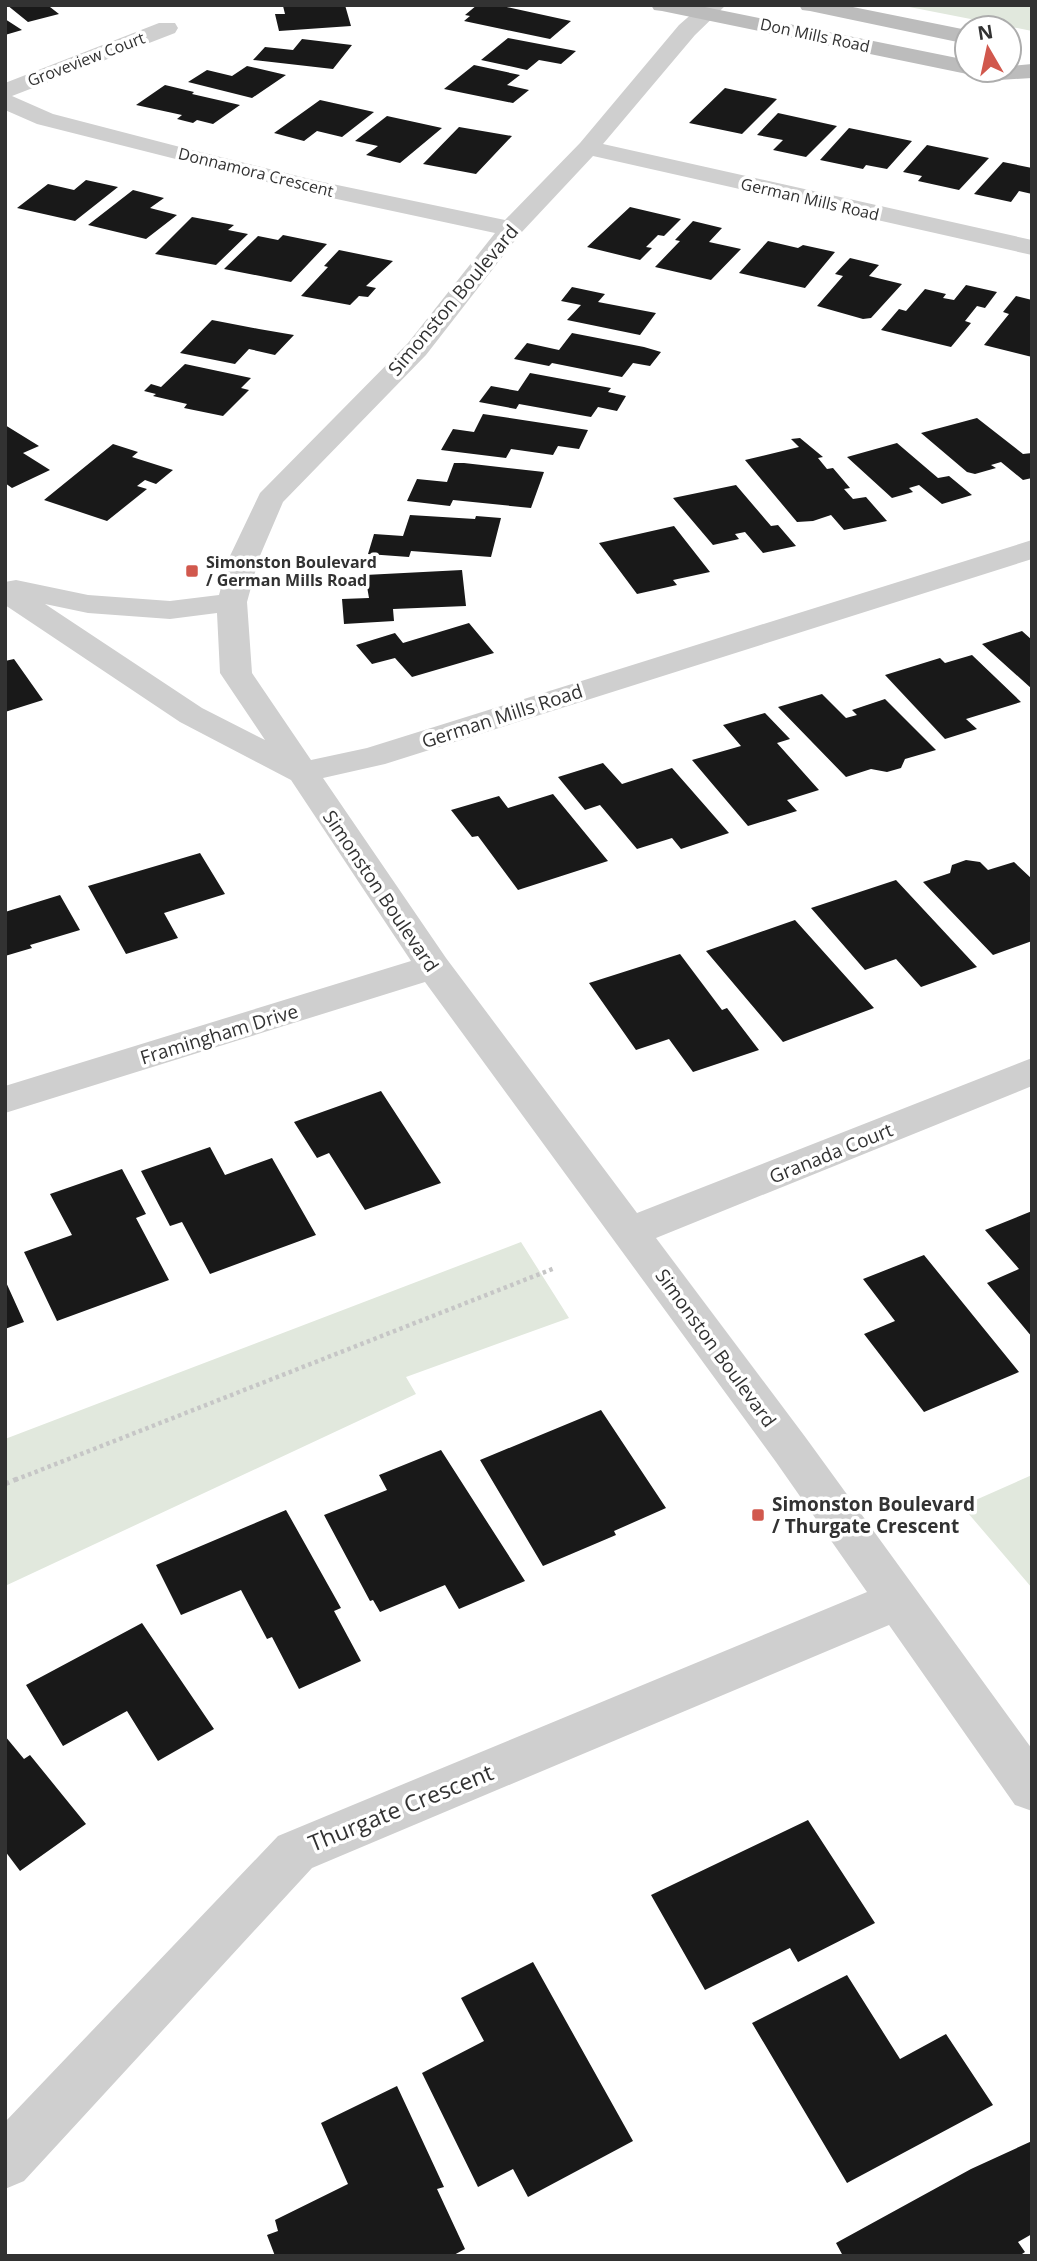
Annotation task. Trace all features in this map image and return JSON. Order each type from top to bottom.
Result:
[{"type":"main road","name":"Don Mills Road","points":[[662,5],[711,9],[953,64]]},
{"type":"main road","name":"Don Mills Road","points":[[810,5],[953,34]]},
{"type":"street","name":"Simonston Boulevard","points":[[711,9],[687,30],[588,148],[511,229],[417,349],[270,499],[244,558],[232,602],[236,673],[433,967],[791,1450],[1032,1789]]},
{"type":"street","name":"Groveview Court","points":[[5,91],[167,28]]},
{"type":"street","name":"Donnamora Crescent","points":[[5,101],[45,119],[173,152],[318,188],[511,229]]},
{"type":"street","name":"German Mills Road","points":[[588,148],[1032,248]]},
{"type":"street","name":"German Mills Road","points":[[301,772],[373,757],[1032,550]]},
{"type":"street","points":[[5,589],[88,604],[170,610],[232,602]]},
{"type":"street","points":[[5,589],[191,715],[301,772]]},
{"type":"street","name":"Framingham Drive","points":[[5,1100],[433,967]]},
{"type":"street","name":"Granada Court","points":[[630,1232],[1032,1072]]},
{"type":"street","name":"Thurgate Crescent","points":[[5,2162],[295,1852],[788,1648],[897,1600]]},
{"type":"path","points":[[5,1484],[555,1268]]},
{"type":"shaded area","points":[[899,5],[1032,5],[1032,31],[1023,29],[1023,14],[953,16]]},
{"type":"shaded area","points":[[521,1242],[569,1318],[406,1377],[416,1394],[5,1586],[5,1439]]},
{"type":"shaded area","points":[[1032,1475],[1032,1588],[962,1506]]},
{"type":"building","points":[[7,5],[54,5],[50,7],[59,14],[28,22]]},
{"type":"building","points":[[345,5],[351,26],[279,31],[275,14],[285,14],[283,6]]},
{"type":"building","points":[[477,5],[498,5],[571,21],[550,39],[464,21],[470,16],[465,15]]},
{"type":"building","points":[[5,19],[22,30],[5,35]]},
{"type":"building","points":[[508,38],[576,51],[561,64],[539,60],[527,70],[481,60]]},
{"type":"building","points":[[302,39],[352,45],[333,69],[253,60],[265,47],[293,50]]},
{"type":"building","points":[[474,65],[520,75],[507,85],[529,90],[513,103],[444,89]]},
{"type":"building","points":[[247,66],[286,75],[252,98],[188,82],[207,70],[232,76]]},
{"type":"building","points":[[165,85],[240,105],[213,124],[197,120],[193,123],[177,119],[182,115],[136,105]]},
{"type":"building","points":[[725,88],[777,99],[742,134],[689,123]]},
{"type":"building","points":[[320,100],[374,112],[342,137],[317,131],[304,141],[274,133]]},
{"type":"building","points":[[778,113],[837,126],[806,157],[773,150],[783,140],[757,135]]},
{"type":"building","points":[[387,116],[442,128],[400,163],[366,155],[378,146],[355,141]]},
{"type":"building","points":[[459,127],[512,136],[476,174],[423,164]]},
{"type":"building","points":[[849,128],[912,141],[887,169],[866,165],[863,169],[820,160]]},
{"type":"building","points":[[927,145],[989,158],[959,190],[918,181],[922,176],[903,172]]},
{"type":"building","points":[[1003,162],[1032,168],[1032,194],[1019,191],[1011,202],[974,194]]},
{"type":"building","points":[[86,180],[118,187],[75,221],[17,208],[48,184],[74,190]]},
{"type":"building","points":[[133,190],[164,198],[150,208],[177,215],[146,239],[88,225]]},
{"type":"building","points":[[630,207],[681,219],[664,236],[658,235],[646,247],[652,248],[640,260],[587,247]]},
{"type":"building","points":[[192,217],[234,225],[228,230],[248,234],[216,265],[155,254]]},
{"type":"building","points":[[693,221],[722,228],[709,242],[741,249],[711,280],[655,267],[680,241],[675,240]]},
{"type":"building","points":[[283,235],[327,244],[291,282],[224,269],[258,236],[278,240]]},
{"type":"building","points":[[768,241],[835,252],[805,288],[739,273]]},
{"type":"building","points":[[339,250],[393,261],[366,286],[376,288],[368,297],[359,296],[350,305],[301,296],[328,267],[324,266]]},
{"type":"building","points":[[850,258],[879,265],[869,276],[902,284],[871,318],[863,319],[817,306],[843,276],[835,274]]},
{"type":"building","points":[[966,285],[997,292],[985,308],[977,306],[965,321],[971,323],[951,347],[881,330],[899,309],[906,311],[925,289],[946,294],[943,298],[954,300]]},
{"type":"building","points":[[572,287],[605,294],[598,302],[656,313],[640,335],[567,320],[581,305],[561,301]]},
{"type":"building","points":[[1016,296],[1032,300],[1032,357],[984,345],[1009,314],[1003,312]]},
{"type":"building","points":[[212,320],[294,335],[275,355],[249,349],[235,364],[180,353]]},
{"type":"building","points":[[572,333],[661,352],[650,366],[633,363],[622,377],[552,363],[549,366],[514,359],[527,343],[559,350]]},
{"type":"building","points":[[185,364],[251,378],[241,388],[249,390],[223,416],[184,408],[187,404],[153,396],[156,394],[144,391],[151,384],[161,387]]},
{"type":"building","points":[[530,373],[611,388],[608,392],[626,396],[617,411],[598,407],[591,417],[519,404],[516,409],[479,402],[491,386],[518,391]]},
{"type":"building","points":[[483,414],[588,430],[579,449],[558,446],[553,455],[511,449],[506,458],[441,450],[453,429],[474,432]]},
{"type":"building","points":[[977,418],[1023,454],[1032,453],[1032,478],[1023,480],[1001,462],[991,465],[996,468],[975,474],[967,472],[921,433]]},
{"type":"building","points":[[5,425],[39,446],[23,453],[50,470],[12,488],[5,483]]},
{"type":"building","points":[[800,438],[823,457],[818,458],[827,469],[833,468],[850,488],[844,489],[853,499],[866,497],[887,521],[844,530],[831,515],[813,521],[797,522],[745,460],[799,447],[791,439]]},
{"type":"building","points":[[897,443],[938,478],[949,476],[972,495],[942,504],[919,485],[909,488],[913,492],[892,498],[847,457]]},
{"type":"building","points":[[113,444],[138,452],[132,457],[173,470],[156,484],[145,480],[137,486],[147,489],[107,521],[44,500]]},
{"type":"building","points":[[454,463],[544,472],[531,508],[453,500],[450,506],[407,501],[417,479],[447,482]]},
{"type":"building","points":[[736,485],[771,526],[778,525],[796,546],[763,553],[745,532],[735,534],[739,539],[713,545],[673,498]]},
{"type":"building","points":[[410,515],[501,518],[491,557],[411,551],[409,557],[368,554],[374,534],[403,536]]},
{"type":"building","points":[[674,526],[710,572],[673,580],[677,585],[637,594],[599,543]]},
{"type":"building","points":[[462,570],[466,606],[393,609],[394,621],[344,624],[342,599],[369,598],[365,575]]},
{"type":"building","points":[[469,623],[494,653],[412,677],[395,658],[372,664],[356,645],[395,633],[403,643]]},
{"type":"building","points":[[1022,631],[1032,640],[1032,689],[982,644]]},
{"type":"building","points":[[972,655],[1021,702],[966,719],[977,729],[945,739],[885,675],[940,658],[945,663]]},
{"type":"building","points":[[14,659],[43,700],[5,712],[5,661]]},
{"type":"building","points":[[822,694],[846,718],[857,715],[852,710],[885,699],[936,750],[905,759],[901,768],[887,772],[871,769],[846,777],[778,707]]},
{"type":"building","points":[[765,713],[790,739],[777,743],[819,790],[787,800],[797,811],[748,826],[692,760],[741,746],[723,725]]},
{"type":"building","points":[[603,763],[622,784],[672,768],[729,833],[681,849],[672,838],[637,849],[600,805],[585,810],[558,777]]},
{"type":"building","points":[[553,794],[608,861],[518,890],[478,836],[472,837],[451,810],[499,796],[508,808]]},
{"type":"building","points":[[200,853],[225,894],[164,913],[178,938],[126,954],[88,886]]},
{"type":"building","points":[[966,860],[980,862],[988,870],[1014,862],[1032,879],[1032,941],[993,955],[923,882],[950,873],[952,865]]},
{"type":"building","points":[[896,880],[977,967],[921,987],[896,959],[865,970],[811,908]]},
{"type":"building","points":[[60,895],[80,930],[30,945],[32,948],[5,956],[5,912]]},
{"type":"building","points":[[795,920],[874,1008],[783,1042],[706,951]]},
{"type":"building","points":[[680,954],[722,1010],[727,1008],[759,1050],[693,1072],[669,1039],[636,1050],[589,983]]},
{"type":"building","points":[[381,1091],[441,1183],[365,1210],[329,1153],[317,1158],[294,1122]]},
{"type":"building","points":[[210,1147],[225,1175],[272,1158],[316,1235],[210,1274],[182,1222],[170,1226],[141,1171]]},
{"type":"building","points":[[122,1169],[146,1214],[136,1218],[169,1280],[57,1321],[24,1252],[72,1235],[50,1194]]},
{"type":"building","points":[[1032,1211],[1032,1337],[987,1283],[1019,1269],[985,1230]]},
{"type":"building","points":[[924,1255],[1019,1372],[924,1412],[864,1334],[895,1321],[863,1279]]},
{"type":"building","points":[[5,1280],[24,1322],[5,1329]]},
{"type":"building","points":[[601,1410],[666,1508],[614,1531],[616,1535],[543,1566],[480,1460]]},
{"type":"building","points":[[441,1450],[525,1581],[459,1609],[445,1585],[380,1612],[373,1600],[370,1601],[324,1515],[387,1490],[379,1475]]},
{"type":"building","points":[[286,1510],[341,1608],[334,1611],[361,1661],[299,1689],[272,1637],[267,1639],[241,1590],[181,1615],[156,1565]]},
{"type":"building","points":[[142,1623],[214,1729],[158,1761],[127,1711],[63,1746],[26,1685]]},
{"type":"building","points":[[5,1736],[24,1759],[30,1755],[86,1824],[20,1871],[5,1851]]},
{"type":"building","points":[[808,1820],[875,1923],[798,1962],[790,1948],[705,1990],[651,1895]]},
{"type":"building","points":[[533,1962],[633,2141],[528,2197],[513,2169],[478,2187],[422,2073],[484,2041],[461,1998]]},
{"type":"building","points":[[847,1975],[900,2059],[946,2034],[993,2105],[847,2183],[752,2023]]},
{"type":"building","points":[[397,2086],[444,2187],[437,2189],[465,2249],[452,2256],[275,2256],[267,2235],[278,2231],[275,2220],[348,2184],[321,2123]]},
{"type":"building","points":[[1032,2141],[1032,2234],[1018,2242],[1025,2252],[1019,2256],[843,2256],[836,2243],[971,2169]]},
{"type":"place","name":"Simonston Boulevard / German Mills Road","points":[[192,571]]},
{"type":"place","name":"Simonston Boulevard / Thurgate Crescent","points":[[758,1515]]}]
